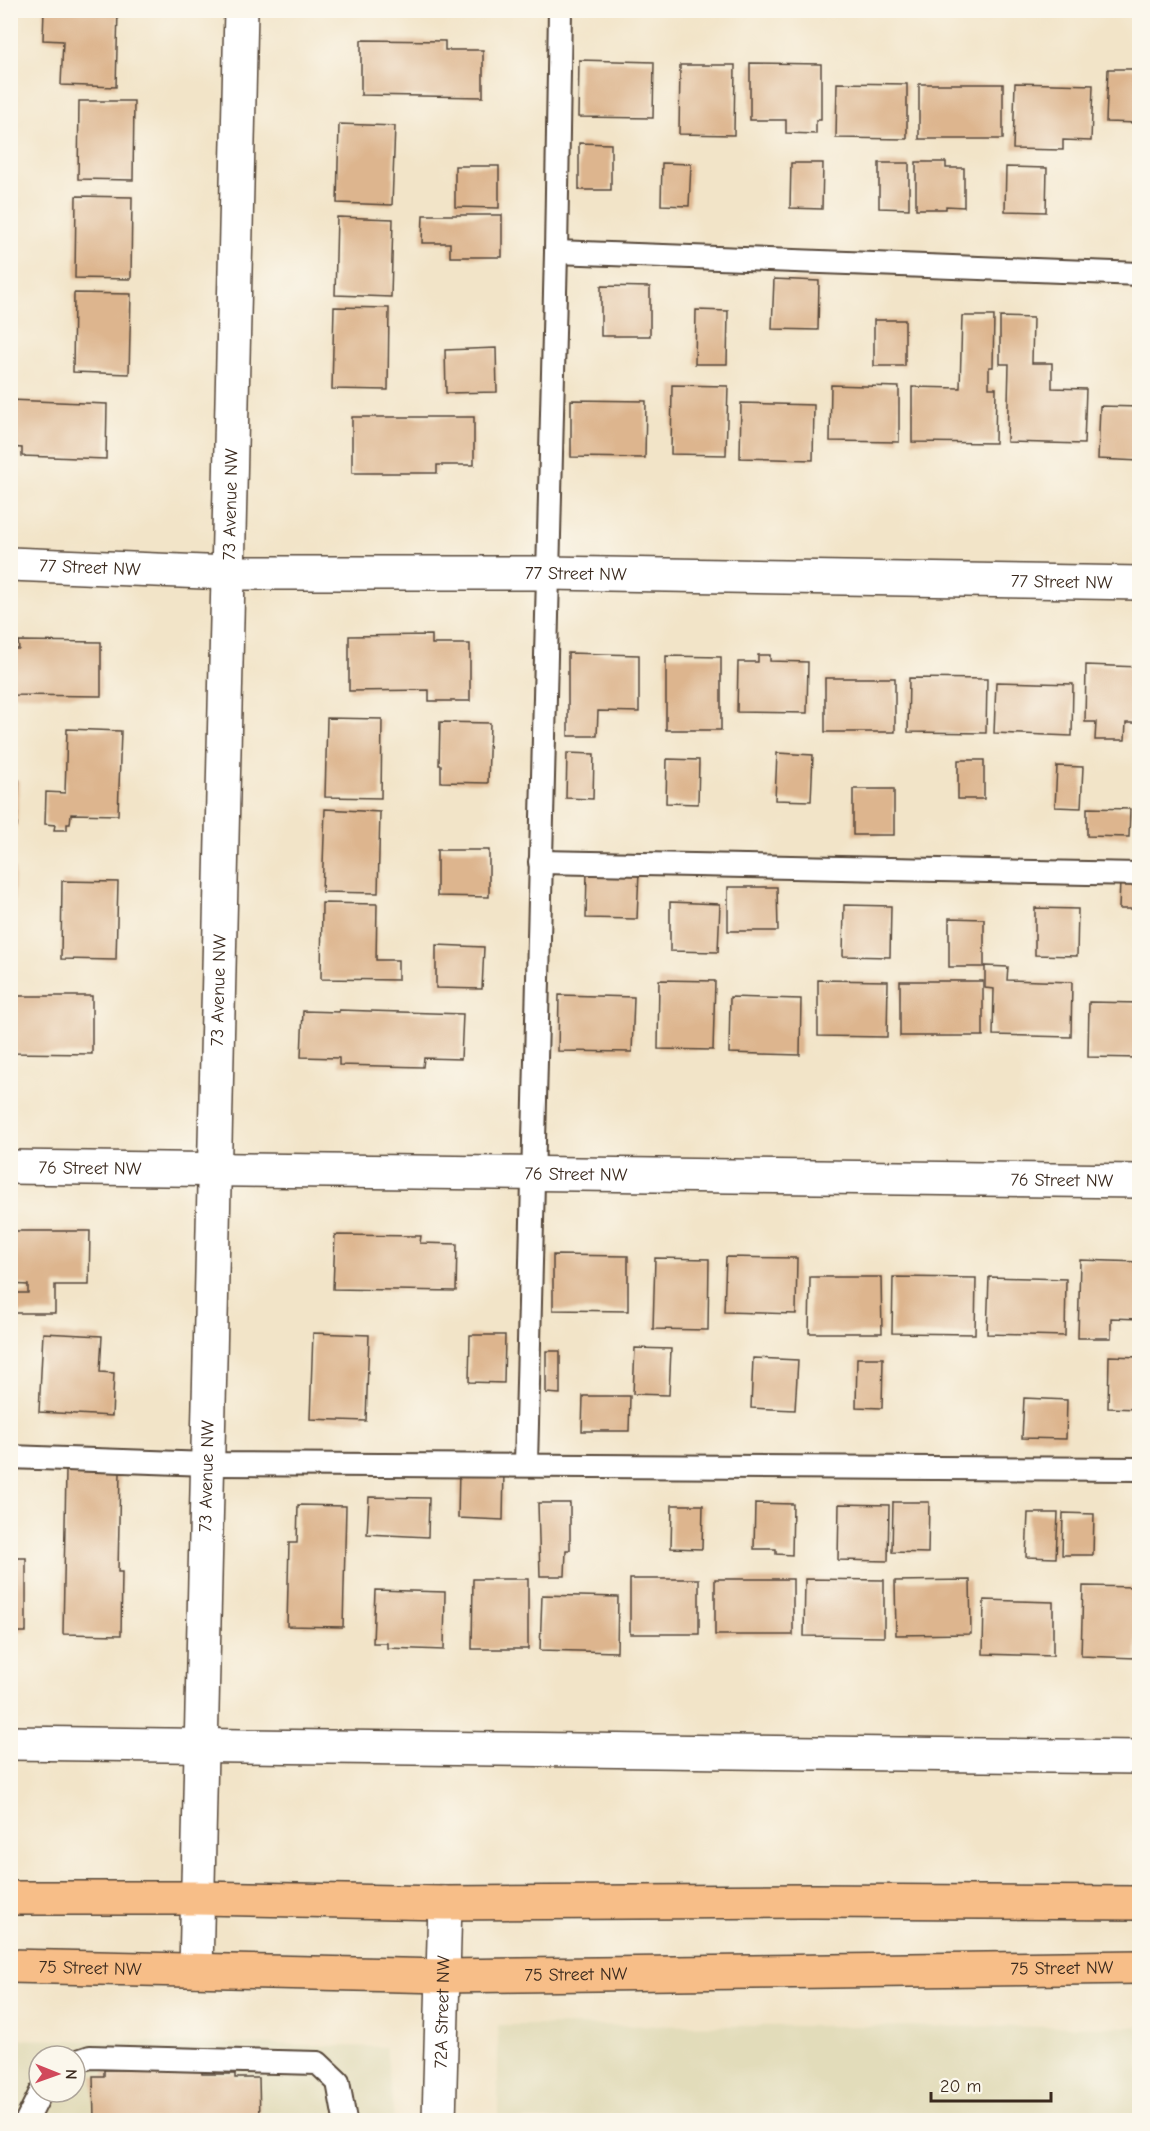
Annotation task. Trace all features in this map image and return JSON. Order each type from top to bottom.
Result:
[{"type":"main road","points":[[10,1898],[198,1898],[445,1903],[813,1901],[1140,1904]]},
{"type":"main road","name":"75 Street NW","points":[[10,1966],[444,1976],[1140,1967]]},
{"type":"street","name":"73 Avenue NW","points":[[196,1970],[230,573],[241,10]]},
{"type":"street","name":"77 Street NW","points":[[10,564],[230,573],[548,573],[1140,583]]},
{"type":"street","name":"76 Street NW","points":[[10,1167],[1140,1181]]},
{"type":"street","points":[[10,1743],[1140,1757]]},
{"type":"street","name":"72A Street NW","points":[[440,2121],[445,1903]]},
{"type":"lane","points":[[526,1464],[560,10]]},
{"type":"lane","points":[[556,252],[1140,274]]},
{"type":"lane","points":[[540,862],[1140,874]]},
{"type":"lane","points":[[10,1457],[208,1464],[1140,1469]]},
{"type":"lane","points":[[87,2058],[318,2063],[338,2082],[345,2121]]},
{"type":"lane","points":[[27,2120],[35,2104]]},
{"type":"shaded area","points":[[498,2025],[1139,2027],[1139,2120],[498,2120]]},
{"type":"shaded area","points":[[11,2039],[386,2047],[394,2120],[11,2120]]},
{"type":"building","points":[[44,10],[118,10],[116,87],[61,85],[63,41],[43,40]]},
{"type":"building","points":[[361,40],[445,41],[445,50],[483,50],[483,97],[361,95]]},
{"type":"building","points":[[579,60],[654,62],[653,118],[578,117]]},
{"type":"building","points":[[750,63],[821,64],[821,120],[816,120],[816,134],[786,133],[786,120],[750,120]]},
{"type":"building","points":[[680,65],[735,65],[734,135],[679,134]]},
{"type":"building","points":[[1108,69],[1140,69],[1140,123],[1106,122]]},
{"type":"building","points":[[837,83],[907,84],[907,139],[836,138]]},
{"type":"building","points":[[1015,83],[1093,85],[1091,141],[1063,140],[1063,150],[1013,149]]},
{"type":"building","points":[[919,84],[1003,84],[1003,139],[919,139]]},
{"type":"building","points":[[79,101],[134,101],[133,180],[78,179]]},
{"type":"building","points":[[339,124],[395,126],[392,205],[337,203]]},
{"type":"building","points":[[579,143],[611,144],[611,190],[579,190]]},
{"type":"building","points":[[1137,159],[1140,159],[1140,207],[1137,207]]},
{"type":"building","points":[[916,162],[946,162],[946,168],[964,168],[964,207],[916,209]]},
{"type":"building","points":[[662,163],[691,164],[689,206],[661,205]]},
{"type":"building","points":[[791,163],[823,163],[822,209],[790,208]]},
{"type":"building","points":[[879,163],[909,163],[909,209],[879,208]]},
{"type":"building","points":[[455,166],[499,166],[499,208],[455,207]]},
{"type":"building","points":[[1006,167],[1047,168],[1046,212],[1005,211]]},
{"type":"building","points":[[76,196],[132,197],[131,279],[75,278]]},
{"type":"building","points":[[423,215],[502,215],[502,257],[450,257],[450,243],[422,243]]},
{"type":"building","points":[[337,217],[393,219],[391,297],[335,295]]},
{"type":"building","points":[[774,279],[819,281],[818,330],[772,329]]},
{"type":"building","points":[[601,286],[650,287],[650,336],[601,336]]},
{"type":"building","points":[[74,293],[131,294],[129,374],[73,372]]},
{"type":"building","points":[[334,307],[389,308],[388,390],[332,389]]},
{"type":"building","points":[[696,310],[728,311],[727,364],[695,364]]},
{"type":"building","points":[[962,316],[994,316],[993,367],[989,367],[989,388],[996,388],[995,443],[912,442],[912,387],[960,388]]},
{"type":"building","points":[[1000,317],[1033,318],[1032,363],[1052,363],[1052,388],[1086,389],[1084,444],[1007,442],[1009,364],[1000,364]]},
{"type":"building","points":[[874,320],[905,320],[905,366],[874,366]]},
{"type":"building","points":[[496,348],[497,392],[446,393],[445,350]]},
{"type":"building","points":[[672,385],[728,386],[726,455],[671,454]]},
{"type":"building","points":[[831,385],[899,387],[899,442],[830,441]]},
{"type":"building","points":[[10,400],[107,404],[106,459],[22,456],[22,448],[10,447]]},
{"type":"building","points":[[571,400],[646,401],[645,458],[571,457]]},
{"type":"building","points":[[741,403],[814,405],[813,460],[740,458]]},
{"type":"building","points":[[1100,406],[1140,407],[1140,461],[1098,459]]},
{"type":"building","points":[[352,417],[474,417],[474,465],[437,465],[437,473],[352,473]]},
{"type":"building","points":[[432,635],[432,644],[470,644],[470,701],[429,701],[429,690],[349,691],[349,636]]},
{"type":"building","points":[[18,641],[101,642],[101,696],[10,695],[10,649],[19,649]]},
{"type":"building","points":[[568,653],[639,655],[639,712],[598,711],[597,736],[568,736]]},
{"type":"building","points":[[758,655],[770,655],[770,661],[808,662],[807,713],[737,712],[738,662],[758,662]]},
{"type":"building","points":[[666,656],[721,657],[721,730],[666,730]]},
{"type":"building","points":[[1086,665],[1140,667],[1140,723],[1126,723],[1125,740],[1095,740],[1096,722],[1085,722]]},
{"type":"building","points":[[825,678],[895,678],[895,732],[825,732]]},
{"type":"building","points":[[909,678],[987,679],[986,733],[908,732]]},
{"type":"building","points":[[996,682],[1073,684],[1072,736],[994,733]]},
{"type":"building","points":[[327,718],[382,719],[381,798],[325,797]]},
{"type":"building","points":[[440,722],[490,723],[488,783],[441,782]]},
{"type":"building","points":[[67,729],[121,731],[118,815],[71,814],[67,830],[54,830],[55,825],[45,824],[46,792],[65,793]]},
{"type":"building","points":[[567,753],[594,754],[593,799],[566,798]]},
{"type":"building","points":[[777,753],[813,755],[811,801],[775,800]]},
{"type":"building","points":[[667,759],[699,760],[698,804],[666,803]]},
{"type":"building","points":[[958,760],[984,760],[984,799],[958,799]]},
{"type":"building","points":[[1057,766],[1083,767],[1081,808],[1055,807]]},
{"type":"building","points":[[10,780],[19,780],[17,827],[10,827]]},
{"type":"building","points":[[853,789],[894,789],[894,835],[853,835]]},
{"type":"building","points":[[1087,808],[1130,809],[1129,837],[1087,836]]},
{"type":"building","points":[[325,809],[380,812],[378,893],[322,892]]},
{"type":"building","points":[[437,850],[489,850],[489,897],[437,896]]},
{"type":"building","points":[[10,868],[15,869],[14,902],[10,902]]},
{"type":"building","points":[[587,870],[639,871],[637,919],[586,918]]},
{"type":"building","points":[[1120,880],[1140,880],[1140,909],[1119,909]]},
{"type":"building","points":[[62,881],[118,882],[116,960],[61,959]]},
{"type":"building","points":[[728,887],[777,887],[778,931],[728,931]]},
{"type":"building","points":[[670,902],[720,904],[718,952],[670,951]]},
{"type":"building","points":[[322,903],[377,904],[376,960],[398,960],[398,980],[321,979]]},
{"type":"building","points":[[844,905],[891,906],[890,957],[843,956]]},
{"type":"building","points":[[1035,908],[1078,909],[1077,956],[1035,955]]},
{"type":"building","points":[[949,918],[984,919],[984,967],[949,967]]},
{"type":"building","points":[[436,945],[484,947],[482,989],[436,988]]},
{"type":"building","points":[[985,966],[1008,967],[1007,980],[1072,982],[1071,1037],[993,1035],[994,989],[985,988]]},
{"type":"building","points":[[659,980],[715,981],[713,1050],[658,1049]]},
{"type":"building","points":[[818,980],[888,981],[887,1037],[818,1036]]},
{"type":"building","points":[[900,981],[983,981],[983,1036],[900,1036]]},
{"type":"building","points":[[559,995],[634,997],[632,1052],[558,1051]]},
{"type":"building","points":[[10,996],[92,996],[92,1054],[10,1053]]},
{"type":"building","points":[[730,997],[801,999],[800,1055],[729,1053]]},
{"type":"building","points":[[1089,1002],[1140,1003],[1140,1058],[1088,1057]]},
{"type":"building","points":[[339,1010],[463,1014],[461,1059],[424,1058],[423,1067],[339,1065],[339,1058],[301,1057],[303,1011],[339,1012]]},
{"type":"building","points":[[10,1231],[90,1231],[89,1285],[55,1285],[55,1313],[11,1313],[12,1293],[28,1293],[28,1285],[10,1284]]},
{"type":"building","points":[[335,1235],[421,1236],[420,1243],[457,1244],[456,1291],[333,1289]]},
{"type":"building","points":[[553,1255],[628,1256],[628,1311],[553,1310]]},
{"type":"building","points":[[726,1257],[797,1258],[796,1314],[724,1312]]},
{"type":"building","points":[[655,1258],[709,1259],[708,1330],[653,1329]]},
{"type":"building","points":[[1080,1260],[1140,1262],[1140,1319],[1111,1318],[1111,1338],[1078,1338]]},
{"type":"building","points":[[810,1277],[881,1277],[882,1333],[809,1333]]},
{"type":"building","points":[[893,1277],[976,1278],[975,1334],[892,1333]]},
{"type":"building","points":[[989,1277],[1066,1279],[1065,1336],[987,1334]]},
{"type":"building","points":[[43,1333],[102,1336],[100,1372],[114,1373],[112,1416],[39,1412]]},
{"type":"building","points":[[313,1333],[369,1335],[366,1421],[310,1419]]},
{"type":"building","points":[[470,1335],[505,1335],[504,1383],[469,1382]]},
{"type":"building","points":[[635,1348],[671,1349],[669,1395],[633,1394]]},
{"type":"building","points":[[546,1351],[560,1351],[560,1394],[546,1393]]},
{"type":"building","points":[[1109,1356],[1140,1357],[1140,1409],[1108,1408]]},
{"type":"building","points":[[753,1358],[798,1360],[795,1410],[751,1408]]},
{"type":"building","points":[[857,1358],[883,1358],[882,1408],[856,1407]]},
{"type":"building","points":[[583,1396],[630,1396],[629,1431],[582,1431]]},
{"type":"building","points":[[1024,1398],[1067,1400],[1066,1439],[1022,1438]]},
{"type":"building","points":[[459,1468],[504,1470],[503,1520],[458,1518]]},
{"type":"building","points":[[66,1471],[120,1472],[118,1572],[122,1572],[121,1635],[63,1634]]},
{"type":"building","points":[[369,1497],[429,1498],[428,1537],[367,1534]]},
{"type":"building","points":[[893,1502],[929,1502],[928,1553],[892,1552]]},
{"type":"building","points":[[538,1503],[570,1503],[570,1550],[566,1550],[565,1576],[540,1576]]},
{"type":"building","points":[[755,1503],[793,1504],[792,1555],[776,1554],[776,1549],[754,1549]]},
{"type":"building","points":[[839,1504],[889,1505],[888,1561],[838,1560]]},
{"type":"building","points":[[298,1505],[346,1506],[343,1627],[287,1626],[289,1543],[297,1543]]},
{"type":"building","points":[[672,1505],[703,1505],[702,1549],[671,1548]]},
{"type":"building","points":[[1028,1513],[1058,1513],[1056,1558],[1026,1557]]},
{"type":"building","points":[[1063,1513],[1094,1514],[1093,1555],[1062,1555]]},
{"type":"building","points":[[10,1558],[26,1558],[26,1632],[10,1632]]},
{"type":"building","points":[[473,1579],[528,1579],[528,1649],[472,1649]]},
{"type":"building","points":[[630,1579],[699,1579],[699,1634],[630,1634]]},
{"type":"building","points":[[715,1579],[793,1579],[793,1635],[715,1635]]},
{"type":"building","points":[[805,1579],[884,1580],[884,1637],[804,1636]]},
{"type":"building","points":[[970,1580],[971,1634],[896,1635],[895,1581]]},
{"type":"building","points":[[1083,1586],[1138,1587],[1136,1658],[1081,1656]]},
{"type":"building","points":[[375,1590],[445,1592],[444,1650],[387,1648],[387,1643],[373,1643]]},
{"type":"building","points":[[542,1595],[618,1597],[617,1652],[540,1650]]},
{"type":"building","points":[[984,1600],[1053,1602],[1053,1656],[983,1654]]},
{"type":"building","points":[[201,2069],[202,2074],[235,2074],[235,2078],[259,2078],[260,2120],[94,2120],[93,2076],[104,2076],[104,2070]]}]
